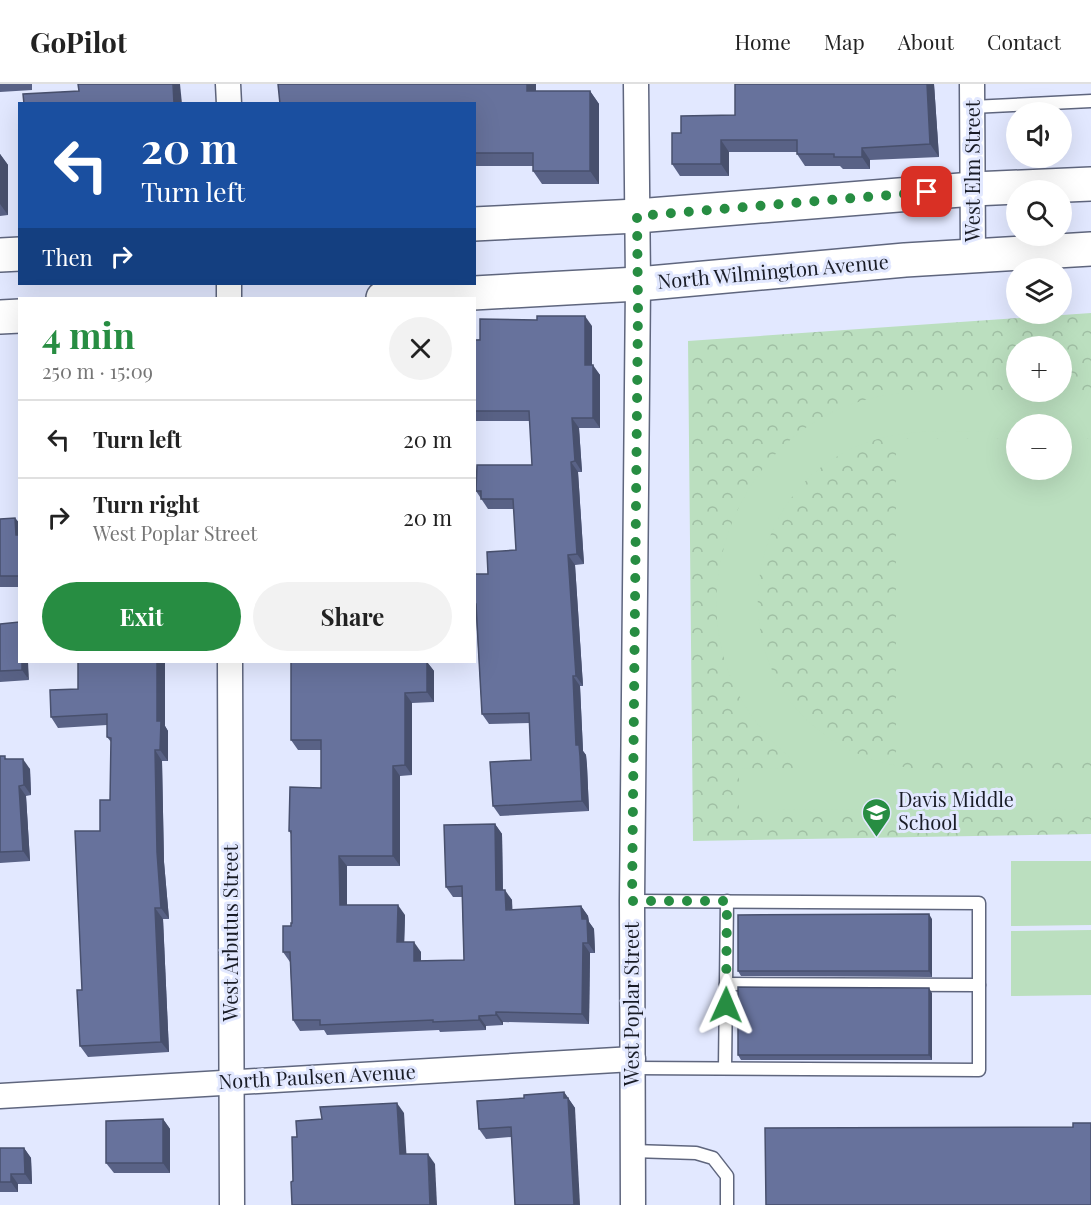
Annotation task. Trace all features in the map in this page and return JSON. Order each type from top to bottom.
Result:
[{"type":"main road","points":[[476,224],[637,216],[973,189],[1091,184]]},
{"type":"main road","name":"North Wilmington Avenue","points":[[401,297],[638,284],[905,260],[973,258],[1091,249]]},
{"type":"main road","points":[[0,255],[18,254]]},
{"type":"main road","points":[[0,317],[18,316]]},
{"type":"street","points":[[228,84],[229,102]]},
{"type":"street","name":"West Poplar Street","points":[[633,1205],[632,901],[638,284],[636,84]]},
{"type":"street","name":"West Elm Street","points":[[972,95],[973,258]]},
{"type":"street","name":"West Arbutus Street","points":[[230,663],[232,1205]]},
{"type":"street","name":"North Paulsen Avenue","points":[[0,1096],[231,1082],[633,1064]]},
{"type":"lane","points":[[972,95],[1091,101]]},
{"type":"lane","points":[[632,901],[979,903],[979,1070],[725,1068],[633,1064]]},
{"type":"lane","points":[[725,1068],[727,901]]},
{"type":"lane","points":[[726,984],[979,985]]},
{"type":"lane","points":[[633,1151],[696,1153],[713,1158],[727,1176],[727,1205]]},
{"type":"green space","points":[[1091,313],[1091,834],[693,841],[688,341],[1006,319],[1006,324],[1072,324],[1072,314]]},
{"type":"green space","points":[[920,391],[1006,391],[1006,402],[1072,402],[1072,391],[1091,391],[1091,432],[1072,432],[1072,414],[1006,414],[1006,432],[950,431],[884,437],[843,453],[811,475],[787,504],[769,538],[760,574],[758,612],[764,649],[779,684],[802,715],[825,736],[852,751],[880,762],[910,768],[1091,768],[1091,809],[739,810],[739,769],[800,768],[769,738],[752,716],[731,678],[721,645],[717,610],[718,575],[726,542],[738,509],[755,479],[778,452],[817,420],[859,402]]},
{"type":"green space","points":[[896,439],[1006,439],[1006,480],[1072,480],[1072,439],[1091,439],[1091,761],[896,761]]},
{"type":"green space","points":[[1011,861],[1091,861],[1091,925],[1011,926]]},
{"type":"green space","points":[[1091,930],[1091,995],[1011,996],[1011,931]]},
{"type":"building","points":[[78,84],[173,84],[174,102],[24,102],[23,94],[79,91]]},
{"type":"building","points":[[278,84],[527,84],[527,91],[590,91],[590,171],[533,171],[533,153],[476,153],[476,102],[280,102]]},
{"type":"building","points":[[735,84],[927,84],[930,144],[862,148],[862,157],[834,157],[834,154],[797,154],[797,140],[721,140],[721,164],[672,164],[672,133],[681,133],[681,116],[735,115]]},
{"type":"building","points":[[537,316],[585,316],[585,365],[593,365],[593,418],[572,418],[575,461],[571,462],[577,554],[568,555],[576,676],[573,676],[576,745],[579,745],[582,801],[493,806],[490,762],[531,760],[529,713],[482,714],[476,574],[488,574],[487,552],[516,550],[513,499],[481,499],[481,491],[476,491],[477,465],[532,465],[529,411],[476,411],[476,340],[480,340],[480,319],[537,320]]},
{"type":"building","points":[[15,518],[16,535],[18,535],[18,576],[0,576],[0,519]]},
{"type":"building","points":[[18,622],[18,663],[22,663],[22,670],[0,671],[0,624]]},
{"type":"building","points":[[78,663],[157,663],[157,721],[161,721],[160,750],[155,750],[157,852],[161,908],[155,908],[161,1042],[80,1046],[77,990],[82,990],[75,831],[100,831],[100,800],[110,800],[111,738],[107,737],[107,714],[51,717],[50,690],[78,689]]},
{"type":"building","points":[[291,663],[427,663],[427,692],[405,693],[405,765],[393,766],[393,856],[339,856],[340,905],[398,905],[397,942],[414,942],[414,961],[464,960],[462,886],[446,887],[444,825],[495,824],[496,890],[505,890],[506,910],[581,906],[582,919],[587,919],[588,943],[583,943],[582,1014],[496,1012],[496,1015],[479,1016],[479,1020],[320,1025],[320,1020],[293,1020],[290,952],[283,952],[283,926],[291,926],[292,923],[290,787],[321,788],[321,740],[291,740]]},
{"type":"building","points":[[0,756],[5,756],[5,759],[23,759],[24,785],[19,786],[23,851],[0,852]]},
{"type":"building","points":[[929,914],[929,971],[738,971],[738,915]]},
{"type":"building","points":[[738,987],[929,988],[929,1055],[738,1055]]},
{"type":"building","points":[[564,1092],[564,1098],[568,1098],[574,1205],[515,1205],[511,1127],[479,1129],[477,1101],[524,1098],[524,1095]]},
{"type":"building","points":[[397,1103],[400,1154],[428,1154],[430,1205],[292,1205],[292,1137],[297,1137],[296,1121],[322,1119],[320,1107]]},
{"type":"building","points":[[163,1119],[163,1163],[106,1163],[106,1121]]},
{"type":"building","points":[[1073,1123],[1091,1123],[1091,1205],[766,1205],[765,1128],[1073,1127]]},
{"type":"building","points":[[0,1148],[24,1148],[25,1174],[11,1174],[11,1182],[0,1182]]},
{"type":"place","name":"Davis Middle School","points":[[877,838]]},
{"type":"route","points":[[726,1005],[727,901],[632,901],[637,216],[927,192]]}]
